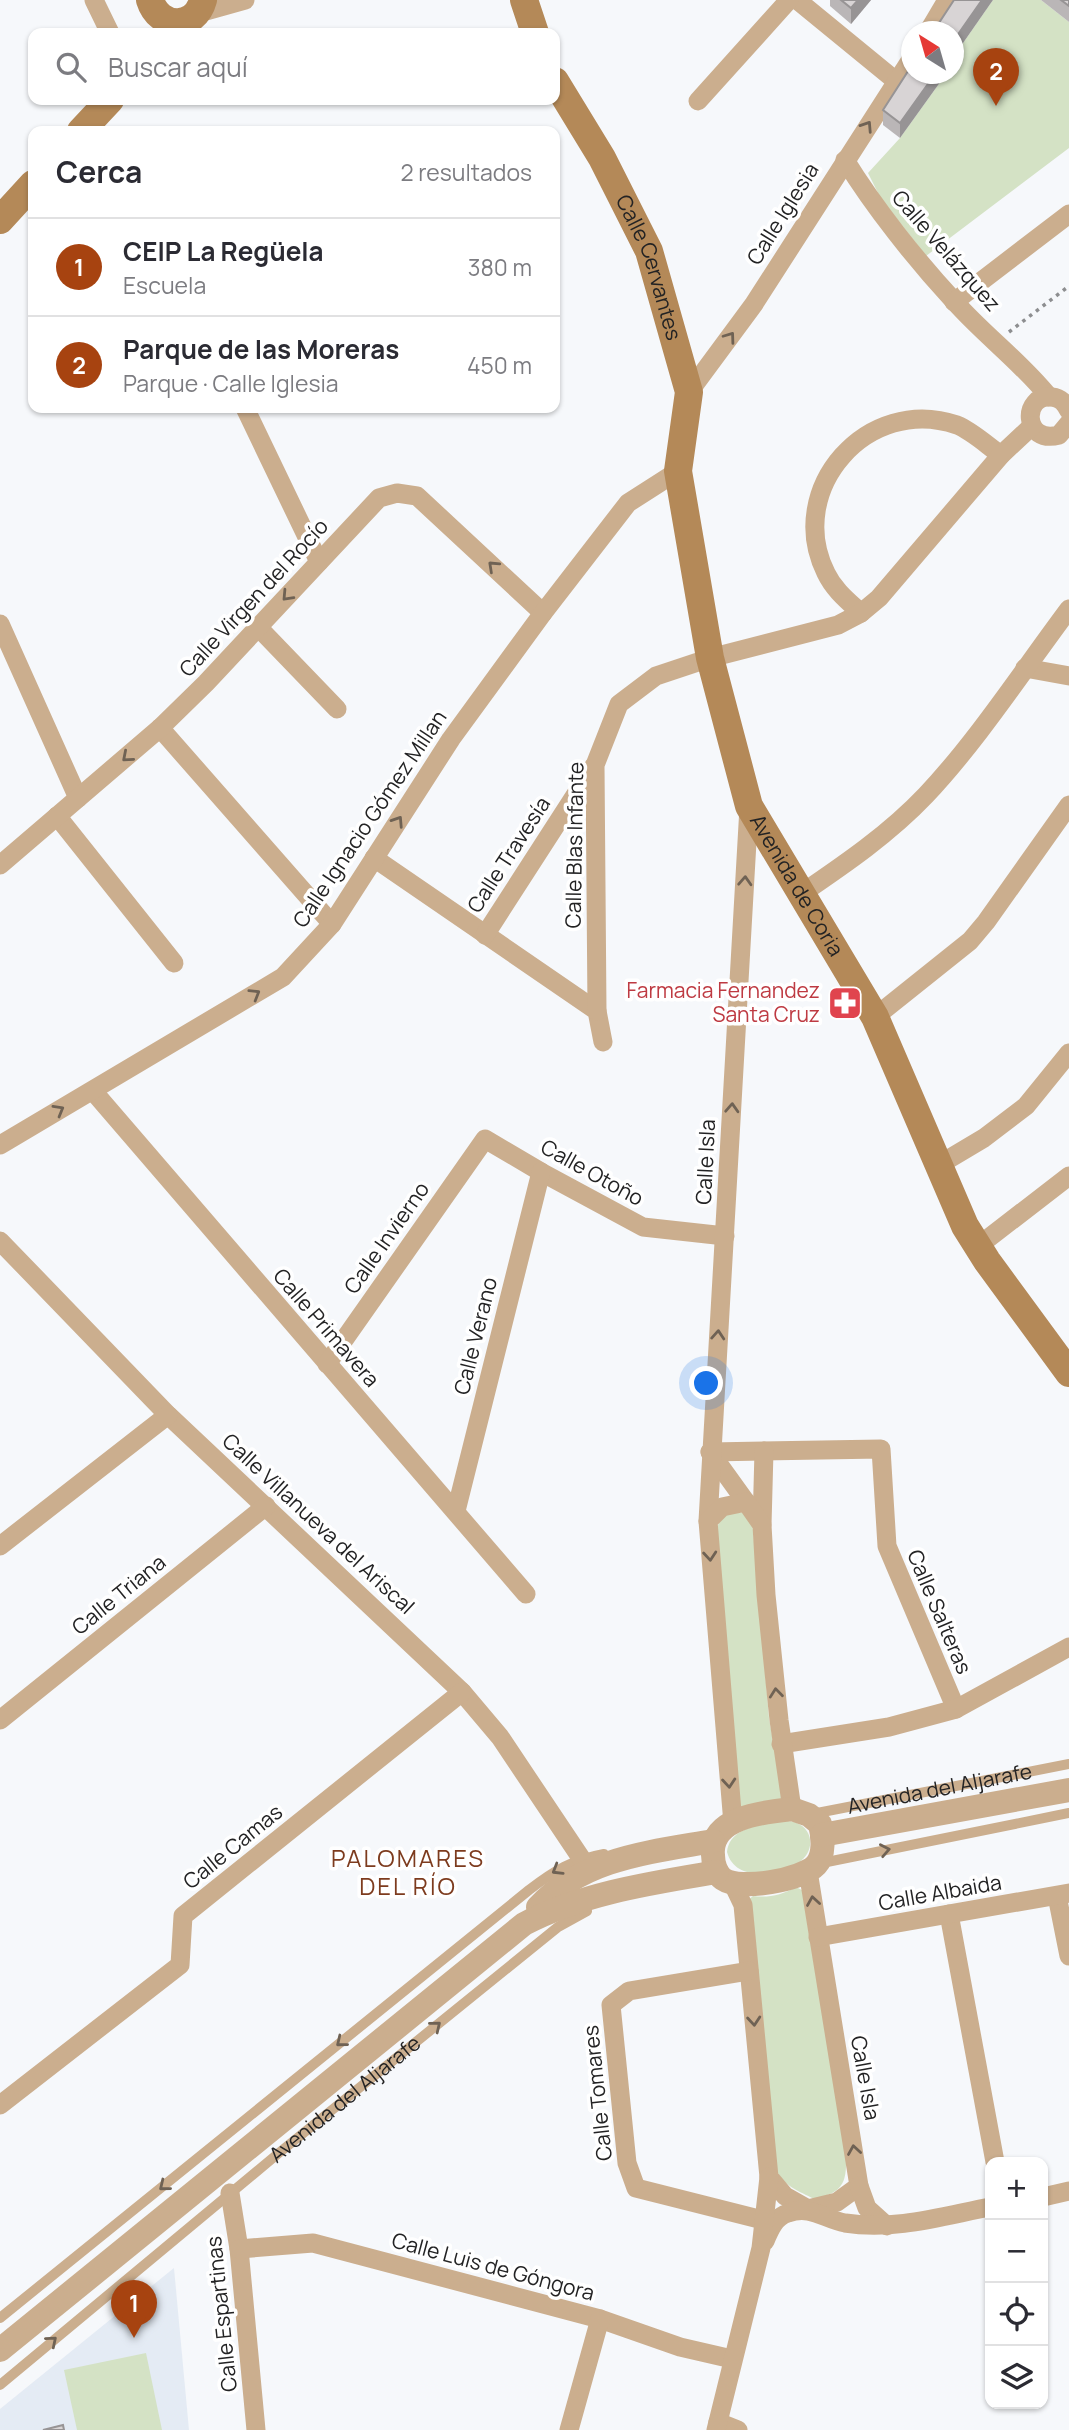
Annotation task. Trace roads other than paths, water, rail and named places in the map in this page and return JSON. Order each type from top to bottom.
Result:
[{"type":"main road","points":[[524,0],[533,28]]},
{"type":"main road","points":[[151,14],[163,19],[187,17]]},
{"type":"main road","name":"Calle Cervantes","points":[[560,89],[602,158],[649,251],[689,392],[678,471]]},
{"type":"main road","points":[[86,126],[105,105]]},
{"type":"main road","points":[[0,220],[28,189]]},
{"type":"main road","name":"Avenida de Coria","points":[[678,471],[710,658],[749,806],[875,1017],[965,1226],[977,1247],[1068,1368]]},
{"type":"street","points":[[94,0],[108,28]]},
{"type":"street","points":[[187,17],[245,0]]},
{"type":"street","points":[[698,101],[789,0]]},
{"type":"street","points":[[797,0],[896,81]]},
{"type":"street","points":[[935,21],[947,0]]},
{"type":"street","name":"Calle Iglesia","points":[[689,392],[754,304],[901,74]]},
{"type":"street","name":"Calle Velázquez","points":[[845,160],[868,196],[954,302],[1065,408]]},
{"type":"street","points":[[954,302],[1069,214]]},
{"type":"street","points":[[1042,398],[1065,408],[1064,431],[1053,437],[1041,435],[1032,426],[1030,419],[1033,407],[1042,398]]},
{"type":"street","points":[[247,413],[319,562]]},
{"type":"street","points":[[861,613],[840,594],[826,573],[814,523],[828,474],[844,452],[862,437],[887,425],[909,419],[936,419],[960,426],[1001,455]]},
{"type":"street","name":"Calle Blas Infante","points":[[603,1042],[597,1011],[595,765],[619,704],[656,676],[710,658],[838,625],[861,613],[879,598],[1001,455],[1032,426]]},
{"type":"street","name":"Calle Ignacio Gómez Millan","points":[[0,1145],[283,977],[332,924],[451,739],[628,503],[678,471]]},
{"type":"street","name":"Calle Virgen del Rocío","points":[[0,865],[160,728],[206,683],[379,498],[397,493],[416,496],[543,613]]},
{"type":"street","points":[[801,894],[874,844],[926,795],[1069,609]]},
{"type":"street","points":[[0,624],[78,798]]},
{"type":"street","points":[[258,627],[337,709]]},
{"type":"street","points":[[1025,668],[1069,676]]},
{"type":"street","points":[[160,728],[332,924]]},
{"type":"street","name":"Calle Travesía","points":[[485,934],[595,765]]},
{"type":"street","points":[[875,1017],[970,941],[1069,805]]},
{"type":"street","name":"Calle Isla","points":[[721,1832],[708,1521],[749,806]]},
{"type":"street","points":[[57,816],[174,963]]},
{"type":"street","points":[[374,858],[597,1011]]},
{"type":"street","points":[[937,1166],[984,1138],[1026,1106],[1069,1053]]},
{"type":"street","name":"Calle Primavera","points":[[93,1091],[526,1594]]},
{"type":"street","name":"Calle Otoño","points":[[485,1139],[643,1227],[725,1236]]},
{"type":"street","name":"Calle Invierno","points":[[327,1364],[485,1139]]},
{"type":"street","name":"Calle Verano","points":[[456,1511],[541,1172]]},
{"type":"street","points":[[977,1247],[1069,1176]]},
{"type":"street","name":"Calle Villanueva del Ariscal","points":[[0,1241],[169,1415],[462,1692],[500,1737],[581,1858]]},
{"type":"street","points":[[0,1546],[169,1415]]},
{"type":"street","name":"Calle Salteras","points":[[710,1452],[881,1450],[887,1546],[956,1709]]},
{"type":"street","points":[[764,1451],[762,1525],[766,1595],[781,1744],[808,1819]]},
{"type":"street","points":[[710,1452],[762,1525]]},
{"type":"street","points":[[708,1521],[722,1507],[746,1502]]},
{"type":"street","name":"Calle Triana","points":[[0,1720],[266,1506]]},
{"type":"street","points":[[781,1744],[889,1727],[956,1709],[1069,1647]]},
{"type":"street","name":"Calle Camas","points":[[0,2105],[180,1965],[183,1916],[462,1692]]},
{"type":"street","name":"Avenida del Aljarafe","points":[[524,1924],[540,1904],[556,1891],[608,1861],[721,1832],[764,1812],[808,1819],[1069,1790]]},
{"type":"street","name":"Avenida del Aljarafe","points":[[0,2350],[524,1924],[548,1911],[585,1898],[724,1878],[751,1884],[771,1882],[813,1867],[822,1849],[808,1819]]},
{"type":"street","points":[[721,1832],[712,1856],[743,1905],[769,2177],[761,2248],[717,2426],[738,2430]]},
{"type":"street","name":"Calle Isla","points":[[813,1867],[818,1937],[859,2186],[867,2208],[887,2226]]},
{"type":"street","points":[[1063,1894],[1069,1956]]},
{"type":"street","name":"Calle Albaida","points":[[818,1937],[1063,1894]]},
{"type":"street","points":[[949,1914],[994,2157]]},
{"type":"street","name":"Calle Tomares","points":[[749,1971],[629,1991],[611,2005],[627,2163],[636,2188],[764,2220]]},
{"type":"street","points":[[769,2177],[785,2196],[808,2209],[844,2222],[887,2226],[985,2208]]},
{"type":"street","points":[[761,2248],[773,2223],[787,2213],[837,2202],[859,2186]]},
{"type":"street","points":[[1048,2196],[1069,2192]]},
{"type":"street","name":"Calle Espartinas","points":[[230,2193],[239,2249],[257,2430]]},
{"type":"street","name":"Calle Luis de Góngora","points":[[239,2249],[313,2243],[600,2319],[680,2347],[732,2359]]},
{"type":"street","points":[[569,2430],[600,2319]]},
{"type":"lane","name":"Avenida del Aljarafe","points":[[808,1819],[1069,1764]]},
{"type":"lane","name":"Avenida del Aljarafe","points":[[813,1867],[1069,1813]]},
{"type":"lane","name":"Avenida del Aljarafe","points":[[0,2318],[557,1869],[581,1858],[721,1832]]},
{"type":"lane","name":"Avenida del Aljarafe","points":[[675,1891],[724,1878]]},
{"type":"lane","name":"Avenida del Aljarafe","points":[[0,2385],[230,2193],[558,1927],[577,1914],[611,1904]]},
{"type":"place","name":"Parque de las Moreras","points":[[996,106]]},
{"type":"place","name":"Farmacia Fernandez Santa Cruz","points":[[845,1003]]},
{"type":"place","name":"CEIP La Regüela","points":[[134,2338]]},
{"type":"district","name":"PALOMARES DEL RÍO","points":[[408,1873]]}]
